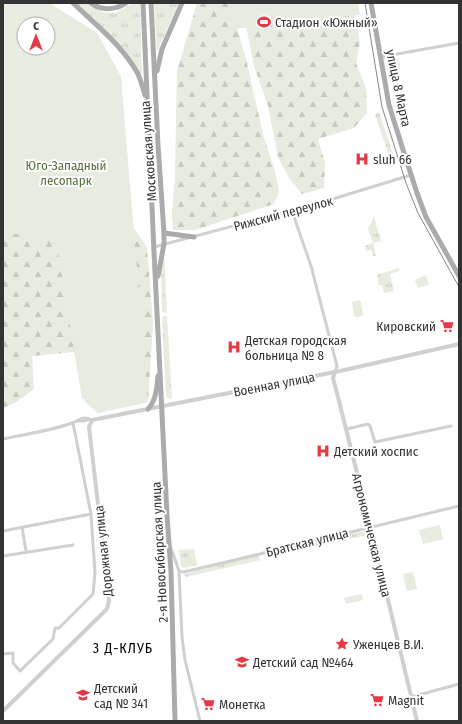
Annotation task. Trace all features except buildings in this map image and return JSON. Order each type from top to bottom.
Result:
[{"type":"main road","points":[[73,3],[118,47],[130,62],[138,75],[147,100]]},
{"type":"main road","points":[[91,3],[102,8],[110,9],[120,7],[126,3]]},
{"type":"main road","name":"Московская улица","points":[[143,3],[162,406]]},
{"type":"main road","name":"Московская улица","points":[[151,3],[159,172],[164,233],[164,244],[159,267],[156,297]]},
{"type":"main road","points":[[155,82],[162,49],[182,3]]},
{"type":"main road","name":"улица 8 Марта","points":[[371,3],[389,105],[411,176],[426,217],[459,276]]},
{"type":"main road","points":[[164,233],[194,237]]},
{"type":"main road","points":[[148,409],[152,404],[157,388],[158,370],[160,366]]},
{"type":"main road","name":"2-я Новосибирская улица","points":[[162,406],[167,515],[170,546],[175,721]]},
{"type":"street","points":[[380,57],[459,43]]},
{"type":"street","name":"Рижский переулок","points":[[154,247],[292,211],[411,176]]},
{"type":"street","name":"Агрономическая улица","points":[[292,211],[315,281],[337,366],[333,378],[347,429],[417,721]]},
{"type":"street","name":"Военная улица","points":[[3,439],[60,427],[77,421],[148,409],[335,372],[459,344]]},
{"type":"street","name":"Дорожная улица","points":[[3,712],[102,616],[107,609],[109,601],[108,590],[89,427],[91,419]]},
{"type":"street","points":[[3,654],[13,653],[13,663],[20,671],[53,639],[55,628],[58,628],[93,594],[95,573],[91,514],[73,423]]},
{"type":"street","points":[[347,429],[368,424],[375,442],[451,426]]},
{"type":"street","name":"Братская улица","points":[[179,573],[459,506]]},
{"type":"street","points":[[3,531],[91,514]]},
{"type":"street","points":[[22,527],[26,552]]},
{"type":"street","points":[[3,556],[73,545]]},
{"type":"street","points":[[170,546],[179,573],[182,637],[185,660],[200,721]]},
{"type":"street","points":[[171,572],[176,571],[179,573]]},
{"type":"street","points":[[411,697],[459,684]]},
{"type":"green space","name":"Юго-Западный лесопарк","points":[[3,3],[49,3],[97,33],[121,77],[126,217],[147,247],[153,323],[148,402],[98,413],[74,352],[32,356],[34,389],[15,403],[3,408]]},
{"type":"green space","name":"Юго-Западный лесопарк","points":[[3,3],[49,3],[97,33],[121,77],[148,402],[98,413],[85,402],[84,399],[82,399],[56,240],[3,232]]},
{"type":"green space","points":[[76,3],[86,3],[102,12],[115,13],[133,3],[140,3],[142,75],[128,55],[112,37]]},
{"type":"green space","points":[[154,3],[179,3],[157,52]]},
{"type":"green space","points":[[197,3],[234,3],[235,21],[247,63],[263,134],[274,168],[279,191],[274,204],[195,230],[173,230],[172,212],[175,176],[177,71]]},
{"type":"green space","name":"Стадион «Южный»","points":[[229,3],[358,3],[360,15],[232,29]]},
{"type":"green space","points":[[355,14],[360,43],[356,63],[366,88],[367,113],[354,128],[318,139],[325,163],[324,188],[302,194],[289,178],[278,157],[268,106],[254,66],[246,26]]},
{"type":"green space","points":[[397,58],[400,66],[395,85],[398,101],[397,110],[389,60]]},
{"type":"green space","points":[[379,112],[394,157],[390,158],[375,115]]},
{"type":"green space","points":[[374,216],[381,241],[373,243],[368,229]]},
{"type":"green space","points":[[373,243],[376,256],[373,256],[371,250],[366,251],[365,246]]},
{"type":"green space","points":[[164,253],[167,313],[162,312],[161,267]]},
{"type":"green space","points":[[399,268],[399,271],[390,274],[394,291],[384,293],[382,285],[379,285],[377,275]]},
{"type":"green space","points":[[426,275],[429,285],[418,288],[415,280]]},
{"type":"green space","points":[[359,300],[361,302],[363,314],[356,317],[354,315],[352,302]]},
{"type":"green space","points":[[167,316],[171,399],[167,398],[166,394],[162,318]]},
{"type":"green space","points":[[440,525],[443,539],[423,544],[419,530]]},
{"type":"green space","points":[[365,531],[367,535],[280,555],[279,551]]},
{"type":"green space","points":[[194,549],[197,565],[184,568],[181,566],[179,550]]},
{"type":"green space","points":[[258,555],[260,560],[186,577],[184,574]]},
{"type":"green space","points":[[413,572],[417,589],[407,591],[403,574]]},
{"type":"green space","points":[[362,594],[363,600],[346,604],[344,598]]},
{"type":"tram line","points":[[365,3],[382,107],[406,183],[418,213],[459,287]]},
{"type":"place","name":"Стадион «Южный»","points":[[264,22]]},
{"type":"place","name":"sluh 66","points":[[362,159]]},
{"type":"place","name":"Кировский","points":[[447,326]]},
{"type":"place","name":"Детская городская больница № 8","points":[[234,347]]},
{"type":"place","name":"Детский хоспис","points":[[323,451]]},
{"type":"place","name":"Уженцев В.И.","points":[[342,644]]},
{"type":"place","name":"Детский сад №464","points":[[242,662]]},
{"type":"place","name":"Детский сад № 341","points":[[83,695]]},
{"type":"place","name":"Magnit","points":[[377,700]]},
{"type":"place","name":"Монетка","points":[[208,704]]},
{"type":"district","name":"3 Д-КЛУБ","points":[[123,648]]}]
